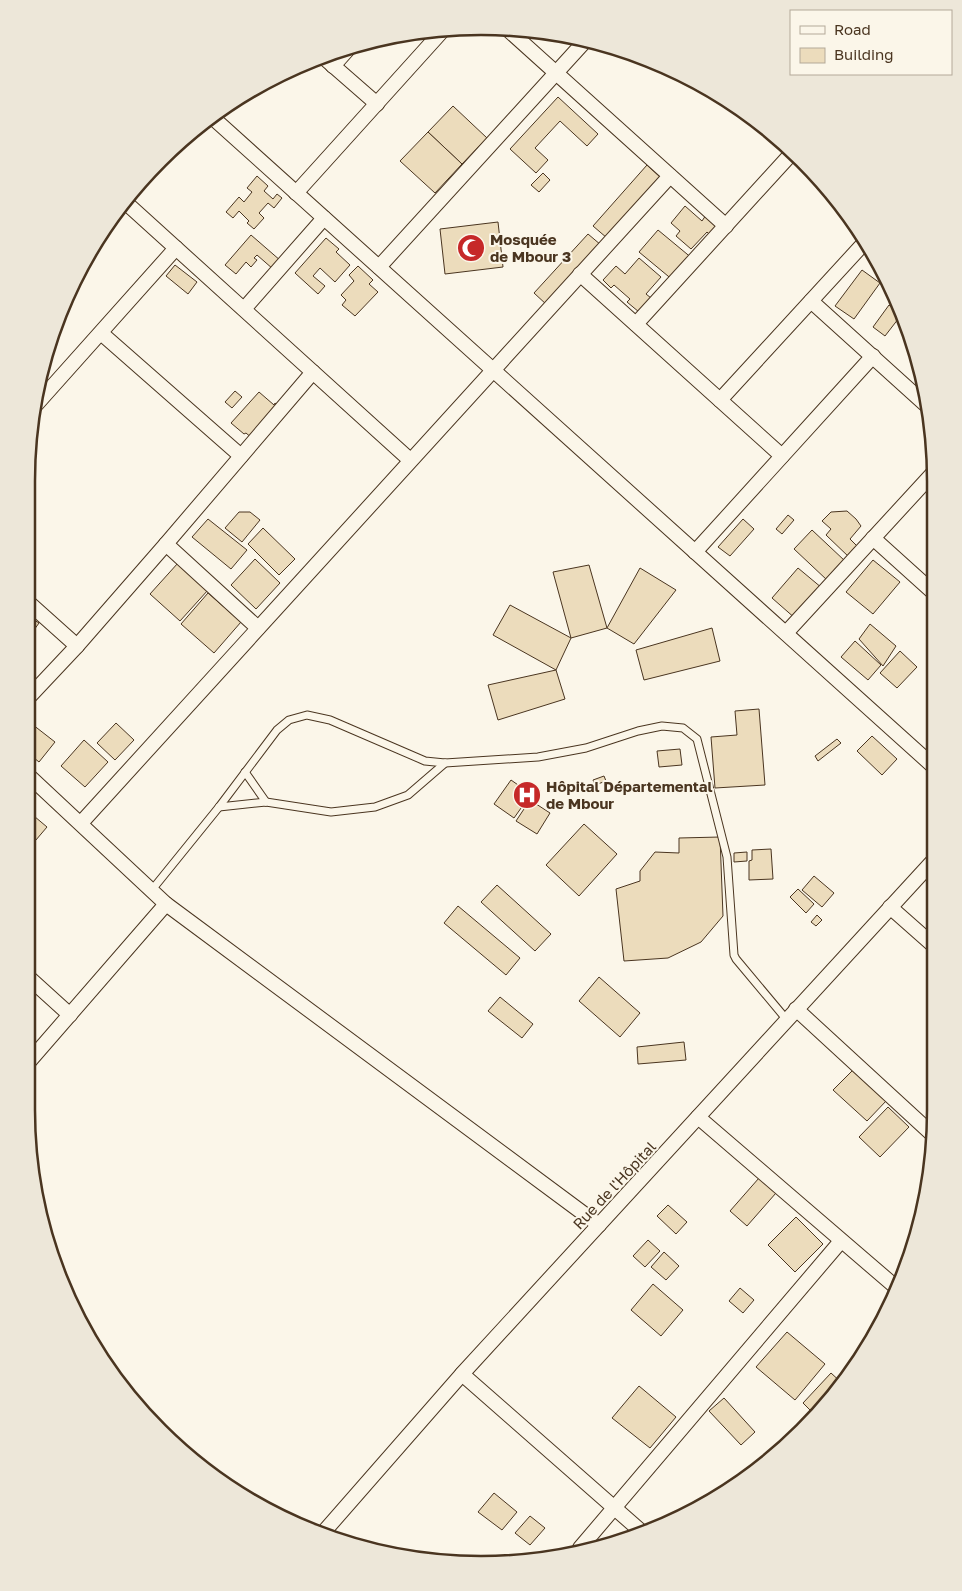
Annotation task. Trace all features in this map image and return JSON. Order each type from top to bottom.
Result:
[{"type":"street","points":[[516,37],[726,226]]},
{"type":"street","points":[[296,193],[436,38]]},
{"type":"street","points":[[379,267],[580,47]]},
{"type":"street","points":[[334,66],[341,58]]},
{"type":"street","points":[[329,62],[377,104]]},
{"type":"street","points":[[217,121],[927,760]]},
{"type":"street","points":[[636,324],[788,158]]},
{"type":"street","points":[[81,823],[670,176]]},
{"type":"street","points":[[130,206],[410,460]]},
{"type":"street","points":[[244,309],[324,218]]},
{"type":"street","points":[[720,400],[860,247]]},
{"type":"street","points":[[44,394],[101,333],[176,248]]},
{"type":"street","points":[[580,274],[782,456]]},
{"type":"street","points":[[811,301],[919,398]]},
{"type":"street","points":[[101,333],[242,456]]},
{"type":"street","points":[[695,552],[873,356]]},
{"type":"street","points":[[35,691],[77,646],[166,544],[313,372]]},
{"type":"street","points":[[786,634],[927,480]]},
{"type":"street","points":[[873,538],[927,587]]},
{"type":"street","points":[[166,544],[258,628]]},
{"type":"street","points":[[35,608],[77,646]]},
{"type":"street","points":[[35,781],[166,904],[599,1225]]},
{"type":"street","name":"Rue de l'Hôpital","points":[[327,1528],[462,1374],[927,868]]},
{"type":"street","points":[[35,1054],[166,904]]},
{"type":"street","points":[[890,908],[927,940]]},
{"type":"street","points":[[35,983],[70,1015]]},
{"type":"street","points":[[796,1009],[926,1129]]},
{"type":"street","points":[[698,1117],[892,1284]]},
{"type":"street","points":[[584,1544],[841,1241]]},
{"type":"street","points":[[462,1374],[637,1527]]},
{"type":"lane","points":[[151,891],[219,807],[277,730],[289,720],[307,716],[330,720],[425,761],[445,762],[538,757],[586,748],[638,731],[662,726],[683,728],[697,739],[727,857],[734,954],[736,959],[787,1020]]},
{"type":"lane","points":[[219,807],[266,802],[331,812],[375,807],[408,794],[445,762]]},
{"type":"lane","points":[[245,772],[266,802]]},
{"type":"building","points":[[558,97],[598,134],[587,146],[560,121],[535,148],[548,160],[536,173],[510,149]]},
{"type":"building","points":[[453,106],[487,138],[462,164],[428,132]]},
{"type":"building","points":[[428,132],[462,164],[435,193],[400,161]]},
{"type":"building","points":[[647,165],[660,177],[607,238],[593,226]]},
{"type":"building","points":[[543,173],[550,180],[539,192],[531,185]]},
{"type":"building","points":[[257,176],[268,186],[264,191],[273,199],[277,194],[282,198],[274,208],[268,203],[259,213],[264,218],[254,229],[247,223],[249,221],[239,211],[233,218],[226,212],[239,197],[244,202],[252,192],[247,188]]},
{"type":"building","points":[[685,206],[702,221],[708,212],[721,227],[712,237],[707,232],[691,249],[676,236],[680,231],[671,223]]},
{"type":"building","name":"Mosquée de Mbour 3","points":[[498,222],[503,267],[445,274],[440,229]]},
{"type":"building","points":[[658,230],[693,259],[674,281],[639,252]]},
{"type":"building","points":[[588,234],[601,245],[547,305],[534,293]]},
{"type":"building","points":[[251,235],[281,261],[273,269],[257,255],[254,258],[257,260],[251,267],[246,262],[236,274],[225,265]]},
{"type":"building","points":[[326,238],[339,249],[336,252],[350,265],[335,282],[320,268],[313,276],[325,286],[318,294],[295,273]]},
{"type":"building","points":[[639,258],[661,277],[646,294],[651,298],[639,312],[627,302],[630,299],[614,285],[611,288],[603,280],[616,266],[625,274]]},
{"type":"building","points":[[175,265],[197,282],[188,294],[166,276]]},
{"type":"building","points":[[358,266],[373,280],[369,284],[378,292],[355,316],[342,305],[346,300],[341,295],[354,281],[349,275]]},
{"type":"building","points":[[862,270],[880,283],[854,319],[835,306]]},
{"type":"building","points":[[889,305],[891,307],[897,321],[885,336],[873,327]]},
{"type":"building","points":[[235,391],[242,397],[232,408],[225,402]]},
{"type":"building","points":[[259,392],[274,405],[275,403],[281,408],[253,439],[231,423]]},
{"type":"building","points":[[847,511],[861,526],[850,539],[858,547],[850,558],[826,535],[831,529],[822,521],[831,512]]},
{"type":"building","points":[[239,512],[250,512],[260,520],[242,542],[225,528]]},
{"type":"building","points":[[788,515],[794,520],[782,534],[776,529]]},
{"type":"building","points":[[208,519],[247,550],[231,569],[192,537]]},
{"type":"building","points":[[743,519],[754,529],[730,556],[718,547]]},
{"type":"building","points":[[263,528],[295,559],[279,575],[248,544]]},
{"type":"building","points":[[812,530],[845,561],[827,580],[794,549]]},
{"type":"building","points":[[255,559],[280,583],[256,609],[231,585]]},
{"type":"building","points":[[873,560],[900,582],[873,614],[846,592]]},
{"type":"building","points":[[178,563],[208,590],[180,621],[150,594]]},
{"type":"building","points":[[589,565],[607,628],[571,638],[553,572]]},
{"type":"building","points":[[640,568],[676,590],[634,644],[607,628]]},
{"type":"building","points":[[798,568],[822,588],[796,619],[772,598]]},
{"type":"building","points":[[208,593],[241,622],[214,653],[181,624]]},
{"type":"building","points":[[510,605],[571,638],[556,670],[493,635]]},
{"type":"building","points":[[35,621],[39,623],[35,629]]},
{"type":"building","points":[[870,624],[896,646],[883,666],[859,639]]},
{"type":"building","points":[[712,628],[720,661],[644,680],[636,650]]},
{"type":"building","points":[[855,641],[881,665],[868,680],[841,657]]},
{"type":"building","points":[[900,651],[917,667],[897,688],[880,673]]},
{"type":"building","points":[[556,670],[565,699],[498,720],[488,685]]},
{"type":"building","points":[[759,709],[765,785],[715,788],[711,737],[737,735],[735,711]]},
{"type":"building","points":[[116,723],[134,740],[115,760],[97,743]]},
{"type":"building","points":[[35,726],[55,742],[39,762],[35,759]]},
{"type":"building","points":[[872,736],[897,759],[882,775],[857,751]]},
{"type":"building","points":[[837,739],[841,743],[818,761],[815,756]]},
{"type":"building","points":[[84,740],[108,762],[85,787],[61,766]]},
{"type":"building","points":[[680,749],[682,765],[659,767],[657,751]]},
{"type":"building","points":[[604,776],[606,781],[595,785],[593,780]]},
{"type":"building","points":[[511,780],[531,794],[514,818],[494,804]]},
{"type":"building","points":[[530,800],[550,813],[537,834],[516,821]]},
{"type":"building","points":[[35,817],[47,827],[35,841]]},
{"type":"building","points":[[584,824],[617,854],[579,896],[546,865]]},
{"type":"building","points":[[720,837],[723,916],[701,942],[668,958],[624,961],[616,889],[640,881],[640,871],[655,852],[679,853],[679,838]]},
{"type":"building","points":[[771,849],[773,879],[749,880],[749,861],[752,860],[752,850]]},
{"type":"building","points":[[747,852],[747,861],[734,862],[734,853]]},
{"type":"building","points":[[814,876],[834,893],[822,907],[802,890]]},
{"type":"building","points":[[497,885],[551,934],[535,951],[481,902]]},
{"type":"building","points":[[798,889],[814,904],[806,913],[790,897]]},
{"type":"building","points":[[458,906],[520,958],[506,975],[444,923]]},
{"type":"building","points":[[817,915],[822,920],[816,926],[811,922]]},
{"type":"building","points":[[599,977],[640,1013],[620,1037],[579,1001]]},
{"type":"building","points":[[500,997],[533,1024],[522,1038],[488,1011]]},
{"type":"building","points":[[684,1042],[686,1060],[638,1064],[637,1047]]},
{"type":"building","points":[[854,1069],[887,1100],[867,1121],[833,1090]]},
{"type":"building","points":[[888,1107],[909,1127],[880,1157],[859,1137]]},
{"type":"building","points":[[759,1178],[776,1193],[747,1226],[730,1211]]},
{"type":"building","points":[[668,1205],[687,1222],[676,1234],[657,1216]]},
{"type":"building","points":[[796,1217],[823,1244],[795,1272],[768,1245]]},
{"type":"building","points":[[648,1240],[660,1251],[645,1267],[633,1256]]},
{"type":"building","points":[[664,1252],[679,1266],[666,1280],[651,1267]]},
{"type":"building","points":[[653,1284],[683,1310],[661,1336],[631,1310]]},
{"type":"building","points":[[740,1288],[754,1300],[743,1313],[729,1301]]},
{"type":"building","points":[[787,1332],[825,1364],[795,1400],[756,1367]]},
{"type":"building","points":[[831,1373],[837,1379],[810,1410],[803,1403]]},
{"type":"building","points":[[639,1386],[676,1417],[650,1448],[612,1418]]},
{"type":"building","points":[[724,1398],[755,1432],[741,1445],[709,1411]]},
{"type":"building","points":[[494,1493],[517,1512],[502,1530],[478,1512]]},
{"type":"building","points":[[530,1516],[545,1528],[530,1545],[515,1533]]},
{"type":"place","name":"Mosquée de Mbour 3","points":[[471,248]]},
{"type":"place","name":"Hôpital Départemental de Mbour","points":[[527,795]]}]
